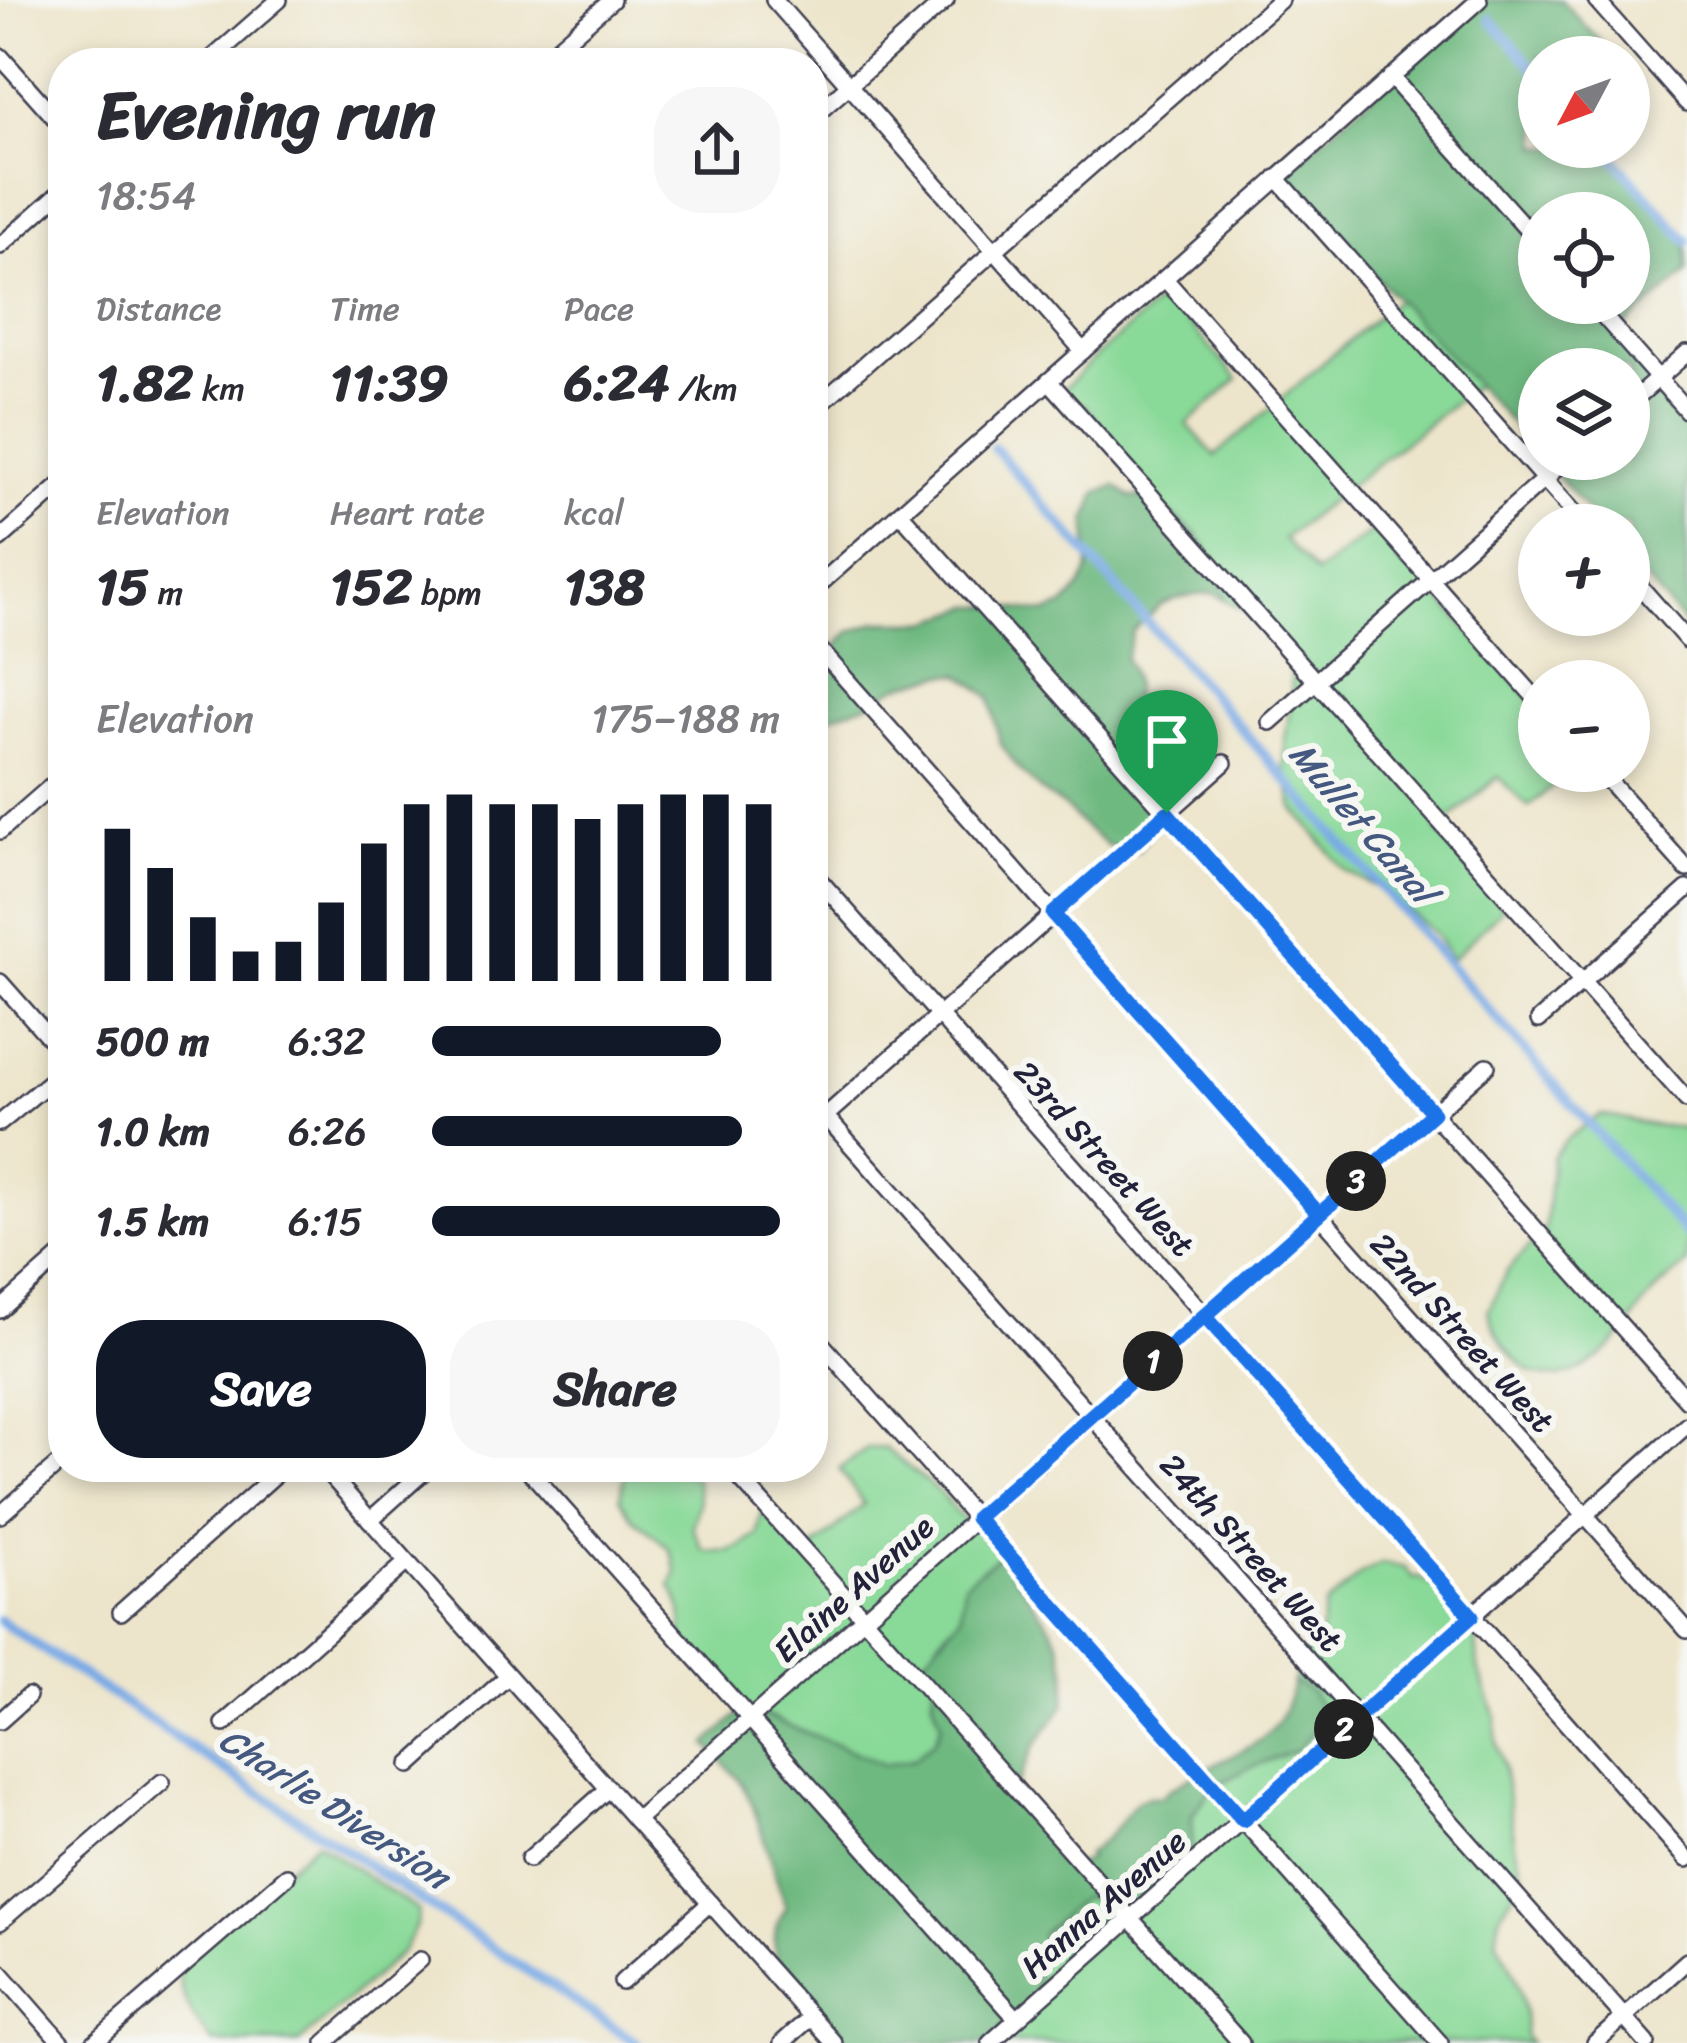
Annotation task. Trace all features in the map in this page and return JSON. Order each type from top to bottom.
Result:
[{"type":"street","points":[[224,48],[279,0]]},
{"type":"street","points":[[557,48],[611,0]]},
{"type":"street","points":[[774,0],[816,48]]},
{"type":"street","points":[[828,104],[946,0]]},
{"type":"street","points":[[828,397],[1280,0]]},
{"type":"street","points":[[828,577],[1479,0]]},
{"type":"street","points":[[1596,0],[1687,103]]},
{"type":"street","points":[[0,56],[48,110]]},
{"type":"street","points":[[828,62],[1083,351]]},
{"type":"street","points":[[1391,77],[1518,219]]},
{"type":"street","points":[[1277,178],[1518,450]]},
{"type":"street","points":[[0,246],[48,203]]},
{"type":"street","points":[[1165,280],[1518,678]]},
{"type":"street","points":[[1610,324],[1687,411]]},
{"type":"street","points":[[1650,385],[1687,353]]},
{"type":"street","points":[[1049,381],[1687,1100]]},
{"type":"street","points":[[1270,722],[1543,480]]},
{"type":"street","points":[[1545,480],[1566,504]]},
{"type":"street","points":[[0,539],[48,496]]},
{"type":"street","points":[[900,513],[1687,1400]]},
{"type":"street","points":[[1650,598],[1687,640]]},
{"type":"street","name":"22nd Street West","points":[[828,660],[1687,1630]]},
{"type":"street","points":[[828,1114],[1224,763]]},
{"type":"street","points":[[0,831],[48,789]]},
{"type":"street","points":[[1619,792],[1687,869]]},
{"type":"street","points":[[1539,1020],[1687,889]]},
{"type":"street","name":"23rd Street West","points":[[828,890],[1687,1859]]},
{"type":"street","points":[[0,982],[48,1036]]},
{"type":"street","name":"Elaine Avenue","points":[[636,1820],[1487,1066]]},
{"type":"street","points":[[0,1124],[48,1084]]},
{"type":"street","name":"24th Street West","points":[[828,1132],[1091,1416],[1647,2043]]},
{"type":"street","points":[[0,1310],[48,1267]]},
{"type":"street","points":[[828,1351],[1440,2043]]},
{"type":"street","name":"Hanna Avenue","points":[[990,2043],[1687,1425]]},
{"type":"street","points":[[0,1515],[48,1473]]},
{"type":"street","points":[[121,1612],[267,1482]]},
{"type":"street","points":[[336,1482],[834,2043]]},
{"type":"street","points":[[370,1520],[412,1482]]},
{"type":"street","points":[[539,1482],[1016,2019]]},
{"type":"street","points":[[743,1482],[1131,1919],[1231,2040]]},
{"type":"street","points":[[224,1724],[407,1562]]},
{"type":"street","points":[[410,1765],[508,1676]]},
{"type":"street","points":[[0,1721],[28,1696]]},
{"type":"street","points":[[0,1922],[162,1781]]},
{"type":"street","points":[[529,1859],[608,1789]]},
{"type":"street","points":[[94,2043],[287,1876]]},
{"type":"street","points":[[622,1982],[710,1903]]},
{"type":"street","points":[[326,2043],[420,1960]]},
{"type":"street","points":[[1595,2043],[1687,1961]]},
{"type":"street","points":[[0,1972],[62,2043]]},
{"type":"street","points":[[782,2043],[811,2017]]},
{"type":"green space","points":[[1480,0],[1561,0],[1595,36],[1518,36],[1518,168],[1625,168],[1645,192],[1518,192],[1518,324],[1628,324],[1615,335],[1627,348],[1518,348],[1518,431],[1282,175]]},
{"type":"green space","points":[[1650,199],[1687,244],[1687,273],[1650,305]]},
{"type":"green space","points":[[1165,296],[1238,379],[1187,424],[1215,456],[1397,299],[1476,385],[1283,539],[1316,573],[1376,528],[1518,685],[1518,792],[1546,792],[1528,807],[1498,777],[1437,830],[1503,908],[1452,959],[1434,933],[1390,895],[1344,870],[1294,808],[1285,771],[1291,662],[1248,612],[1226,600],[1215,561],[1198,535],[1149,497],[1086,406],[1058,395]]},
{"type":"green space","points":[[1650,373],[1687,413],[1687,628],[1650,585],[1650,504],[1581,504],[1561,480],[1650,480]]},
{"type":"green space","points":[[1116,486],[1130,497],[1149,497],[1198,535],[1215,561],[1226,600],[1213,593],[1180,597],[1161,605],[1133,631],[1125,659],[1133,678],[1133,697],[1121,735],[1156,793],[1156,826],[1137,852],[1107,845],[1017,767],[1000,743],[990,697],[961,674],[898,686],[868,704],[828,717],[828,661],[850,632],[877,622],[929,622],[972,606],[1046,613],[1064,606],[1089,570],[1087,520],[1097,493]]},
{"type":"green space","points":[[1599,1115],[1687,1129],[1687,1264],[1648,1299],[1604,1354],[1563,1376],[1535,1374],[1505,1347],[1488,1311],[1507,1271],[1545,1230],[1552,1157],[1565,1140]]},
{"type":"green space","points":[[868,1448],[885,1448],[945,1497],[1000,1555],[965,1583],[961,1616],[937,1641],[933,1701],[941,1724],[934,1741],[913,1760],[884,1765],[774,1719],[743,1711],[681,1640],[682,1612],[671,1586],[677,1572],[670,1549],[633,1518],[620,1498],[623,1482],[696,1482],[699,1503],[693,1527],[703,1550],[726,1551],[744,1544],[758,1534],[765,1509],[807,1554],[864,1504],[839,1469]]},
{"type":"green space","points":[[1000,1555],[1052,1628],[1067,1672],[1065,1704],[1032,1750],[1014,1792],[1072,1866],[1088,1859],[1086,1855],[1138,1801],[1161,1797],[1256,1743],[1278,1721],[1293,1682],[1310,1690],[1327,1717],[1296,1750],[1212,1788],[1192,1815],[1192,1850],[1170,1879],[1135,1904],[1082,1898],[1042,1934],[1035,1995],[990,2043],[839,2043],[787,1981],[779,1963],[777,1927],[786,1908],[752,1803],[740,1781],[707,1744],[743,1711],[774,1719],[884,1765],[913,1760],[934,1741],[941,1724],[933,1701],[934,1682],[922,1661],[961,1616],[964,1583]]},
{"type":"green space","points":[[1383,1563],[1406,1568],[1412,1578],[1437,1588],[1476,1638],[1478,1668],[1496,1716],[1496,1743],[1522,1871],[1500,1915],[1496,1940],[1518,1986],[1524,2035],[1530,2043],[990,2043],[1035,1995],[1042,1935],[1082,1898],[1135,1904],[1192,1850],[1192,1815],[1213,1788],[1247,1769],[1310,1690],[1293,1682],[1302,1658],[1319,1638],[1325,1606],[1361,1574]]},
{"type":"green space","points":[[316,1842],[419,1911],[417,1924],[403,1951],[299,2043],[213,2043],[185,1999],[179,1979],[182,1964]]},
{"type":"waterway","points":[[1490,19],[1518,50]]},
{"type":"waterway","points":[[1623,168],[1687,241]]},
{"type":"waterway","name":"Mullet Canal","points":[[994,448],[1687,1235]]},
{"type":"waterway","name":"Charlie Diversion","points":[[0,1621],[637,2043]]},
{"type":"route","points":[[1167,813],[1433,1113],[1205,1316],[1472,1616],[1243,1820],[976,1518],[1319,1214],[1053,914],[1167,813]]}]
